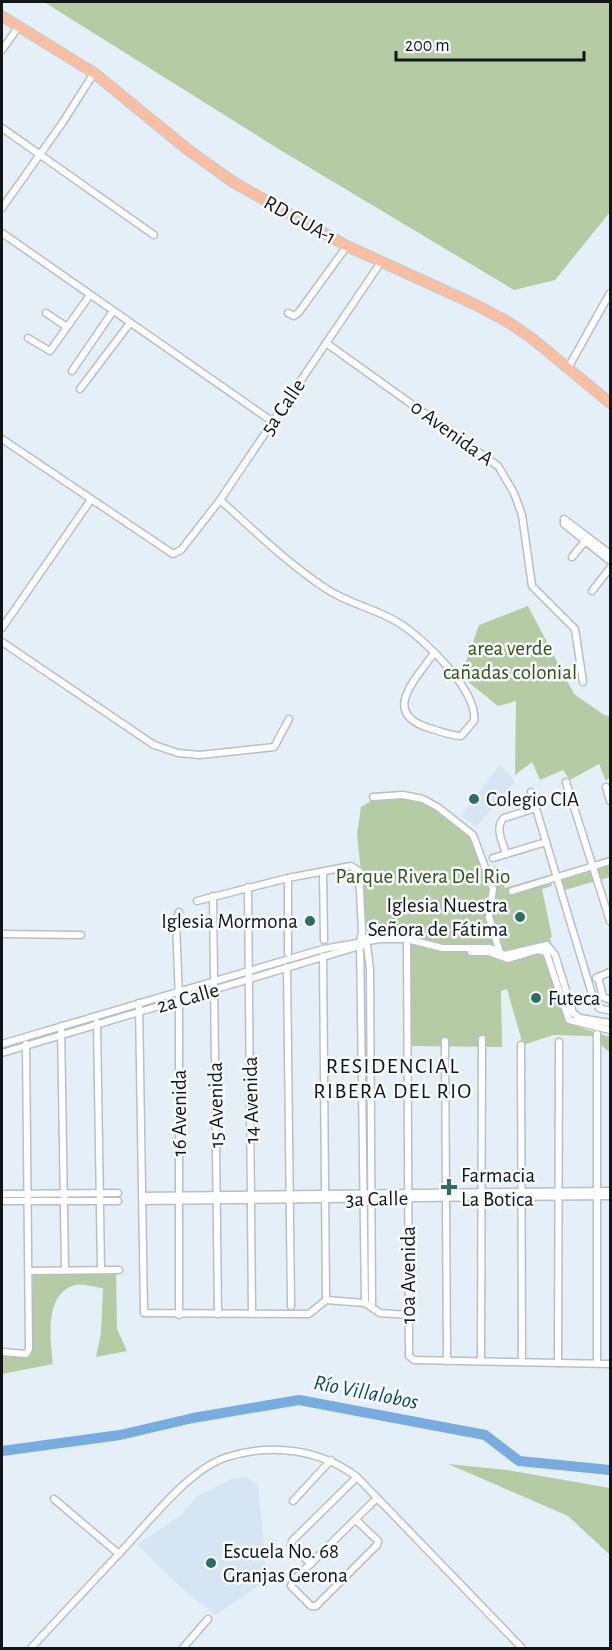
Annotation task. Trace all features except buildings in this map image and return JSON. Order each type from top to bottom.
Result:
[{"type":"main road","name":"RD GUA-1","points":[[2,16],[94,73],[215,170],[283,212],[347,246],[508,322],[610,403]]},
{"type":"street","points":[[2,50],[19,26]]},
{"type":"street","points":[[2,208],[94,73]]},
{"type":"street","points":[[2,128],[154,235]]},
{"type":"street","points":[[2,233],[273,422]]},
{"type":"street","points":[[288,314],[294,316],[299,312],[347,246]]},
{"type":"street","name":"5a Calle","points":[[90,501],[169,553],[181,550],[220,500],[381,262]]},
{"type":"street","points":[[568,368],[610,293]]},
{"type":"street","points":[[28,338],[49,352],[90,295]]},
{"type":"street","points":[[72,371],[113,311]]},
{"type":"street","points":[[46,313],[67,327]]},
{"type":"street","points":[[80,388],[130,323]]},
{"type":"street","name":"0 Avenida A","points":[[326,344],[498,466],[514,493],[522,515],[532,586],[575,629],[583,682]]},
{"type":"street","points":[[2,439],[90,501],[2,628]]},
{"type":"street","points":[[220,500],[325,589],[399,623],[434,653],[471,700],[474,721],[461,736],[420,725],[405,712],[403,704],[406,694],[434,653]]},
{"type":"street","points":[[587,539],[610,554]]},
{"type":"street","points":[[572,557],[587,539]]},
{"type":"street","points":[[587,539],[610,561]]},
{"type":"street","points":[[592,591],[610,568]]},
{"type":"street","points":[[2,642],[146,740],[178,753],[200,755],[263,750],[274,747],[289,719]]},
{"type":"street","points":[[566,782],[610,921]]},
{"type":"street","points":[[606,787],[610,801]]},
{"type":"street","points":[[531,792],[597,1006],[602,1010],[610,1011]]},
{"type":"street","points":[[373,797],[403,795],[423,799],[439,808],[473,835],[493,889],[489,917],[501,956]]},
{"type":"street","points":[[506,854],[498,827],[500,822],[504,818],[536,808]]},
{"type":"street","points":[[494,858],[546,842]]},
{"type":"street","points":[[512,891],[610,861]]},
{"type":"street","points":[[197,901],[288,878],[357,868],[362,932],[367,942],[368,1196],[365,1303]]},
{"type":"street","points":[[323,872],[324,939]]},
{"type":"street","points":[[288,878],[291,1306]]},
{"type":"street","name":"14 Avenida","points":[[248,887],[253,1198],[252,1314]]},
{"type":"street","name":"15 Avenida","points":[[213,896],[218,1314]]},
{"type":"street","name":"16 Avenida","points":[[179,912],[177,921],[179,1315]]},
{"type":"street","points":[[2,934],[81,935]]},
{"type":"street","points":[[367,942],[407,941],[437,951],[488,952],[501,956],[540,944],[548,949],[573,1013],[580,1018],[610,1023]]},
{"type":"street","name":"10a Avenida","points":[[407,941],[408,1315],[411,1359],[447,1361]]},
{"type":"street","name":"2a Calle","points":[[2,1044],[248,971],[288,956],[367,942]]},
{"type":"street","name":"2a Calle","points":[[2,1053],[249,981],[367,942]]},
{"type":"street","points":[[323,949],[327,1197],[326,1300]]},
{"type":"street","points":[[548,949],[569,1020],[610,1030]]},
{"type":"street","points":[[590,981],[610,972]]},
{"type":"street","points":[[598,977],[603,997],[610,1000]]},
{"type":"street","points":[[139,1003],[143,1199],[142,1309],[148,1315],[309,1314],[326,1300],[365,1303],[380,1313],[408,1315]]},
{"type":"street","points":[[97,1015],[101,1270]]},
{"type":"street","points":[[61,1026],[64,1270]]},
{"type":"street","points":[[597,1034],[597,1364]]},
{"type":"street","points":[[2,1352],[26,1354],[29,1349],[26,1037]]},
{"type":"street","points":[[481,1362],[482,1039]]},
{"type":"street","points":[[445,1041],[447,1361],[610,1364]]},
{"type":"street","points":[[558,1363],[559,1041]]},
{"type":"street","points":[[521,1045],[522,1362]]},
{"type":"street","name":"3a Calle","points":[[597,1194],[610,1191]]},
{"type":"street","points":[[2,1194],[28,1198]]},
{"type":"street","name":"3a Calle","points":[[143,1199],[520,1194],[610,1196]]},
{"type":"street","points":[[368,1196],[372,1306]]},
{"type":"street","points":[[2,1202],[28,1198],[118,1197]]},
{"type":"street","points":[[29,1271],[119,1270]]},
{"type":"street","points":[[31,1648],[186,1484],[226,1458],[269,1450],[307,1452],[330,1460],[357,1477],[522,1648]]},
{"type":"street","points":[[293,1501],[330,1460]]},
{"type":"street","points":[[311,1564],[291,1545],[292,1541],[357,1477]]},
{"type":"street","points":[[356,1520],[378,1541],[377,1545],[314,1607],[291,1586],[377,1498]]},
{"type":"street","points":[[54,1499],[119,1554]]},
{"type":"street","points":[[183,1648],[208,1619]]},
{"type":"shaded area","points":[[500,764],[515,781],[476,827],[461,816]]},
{"type":"shaded area","name":"Escuela No. 68 Granjas Gerona","points":[[246,1477],[258,1485],[267,1580],[216,1615],[187,1593],[137,1545],[181,1515],[198,1496],[232,1479]]},
{"type":"green space","points":[[44,2],[610,2],[610,212],[555,280],[514,290],[277,148]]},
{"type":"green space","name":"area verde cañadas colonial","points":[[528,606],[574,694],[604,715],[610,716],[610,777],[606,781],[599,764],[570,780],[563,770],[540,780],[532,762],[515,775],[516,701],[498,706],[461,676],[479,625]]},
{"type":"green space","name":"Parque Rivera Del Rio","points":[[383,794],[414,796],[439,808],[462,826],[478,845],[492,897],[495,883],[494,864],[505,888],[549,875],[552,886],[542,889],[552,937],[550,938],[573,1025],[610,1037],[610,1053],[592,1036],[553,1035],[523,1045],[507,989],[501,991],[502,1047],[407,1046],[409,938],[372,939],[367,931],[357,834],[361,807]]},
{"type":"green space","points":[[610,865],[610,877],[565,890],[559,881]]},
{"type":"green space","points":[[116,1271],[117,1329],[127,1351],[96,1357],[101,1333],[103,1288],[75,1285],[65,1290],[53,1308],[51,1331],[53,1364],[2,1374],[2,1352],[32,1352],[33,1274]]},
{"type":"green space","points":[[448,1464],[507,1470],[610,1488],[610,1555],[568,1516]]},
{"type":"waterway","name":"Río Villalobos","points":[[2,1451],[120,1435],[193,1418],[299,1400],[485,1435],[519,1461],[610,1470]]},
{"type":"place","name":"Colegio CIA","points":[[474,799]]},
{"type":"place","name":"Iglesia Nuestra Señora de Fátima","points":[[520,917]]},
{"type":"place","name":"Iglesia Mormona","points":[[310,921]]},
{"type":"place","name":"Futeca","points":[[536,998]]},
{"type":"place","name":"Farmacia La Botica","points":[[449,1187]]},
{"type":"place","name":"Escuela No. 68 Granjas Gerona","points":[[211,1563]]},
{"type":"district","name":"RESIDENCIAL RIBERA DEL RIO","points":[[393,1078]]}]
